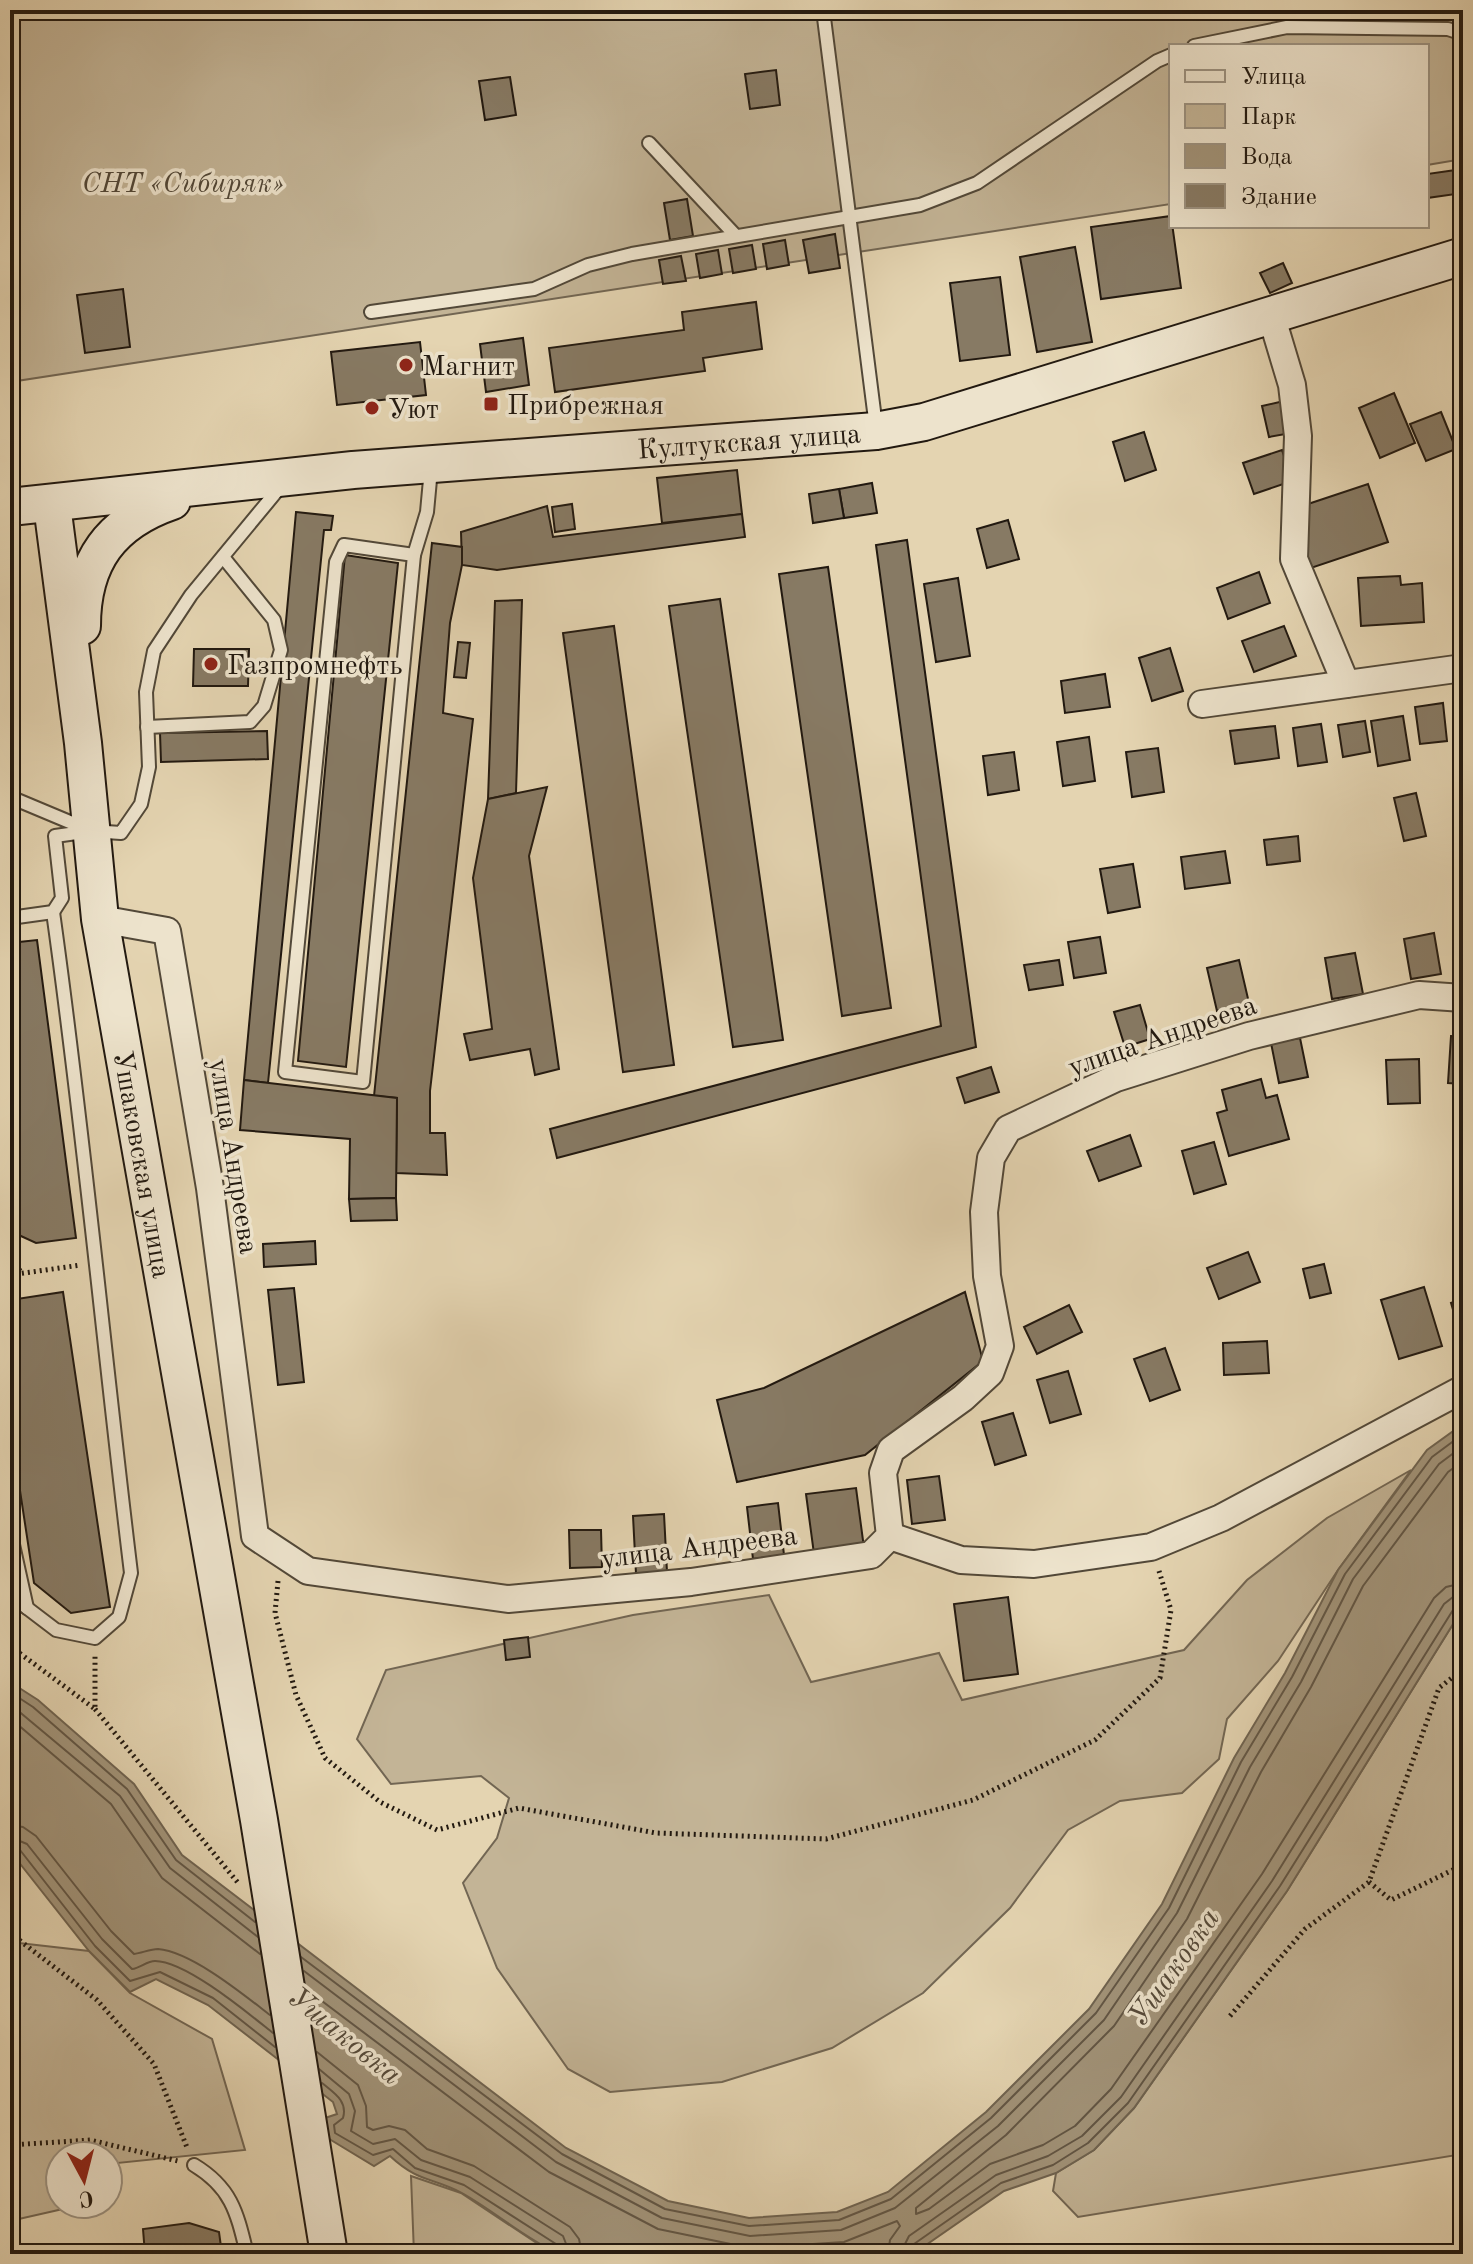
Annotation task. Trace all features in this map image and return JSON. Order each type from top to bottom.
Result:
[{"type":"main road","name":"Култукская улица","points":[[10,507],[431,465],[876,431],[924,422],[1463,256]]},
{"type":"main road","points":[[83,743],[86,692],[82,595],[90,567],[103,546],[143,511],[209,488]]},
{"type":"main road","name":"Ушаковская улица","points":[[52,505],[83,743],[100,919],[259,1820],[328,2240]]},
{"type":"street","points":[[1271,315],[1292,385],[1298,436],[1294,559],[1346,684]]},
{"type":"street","points":[[1202,704],[1463,668]]},
{"type":"street","name":"улица Андреева","points":[[100,919],[167,931],[210,1188],[255,1536],[308,1571],[508,1599],[691,1582],[871,1555],[890,1536],[883,1473],[891,1450],[963,1398],[990,1373],[1000,1346],[987,1276],[984,1212],[991,1158],[1008,1129],[1116,1078],[1249,1036],[1419,995],[1463,998]]},
{"type":"street","points":[[890,1536],[961,1560],[1034,1564],[1151,1547],[1221,1518],[1463,1389]]},
{"type":"lane","points":[[823,10],[876,431]]},
{"type":"lane","points":[[1204,44],[1287,27],[1448,29],[1463,34]]},
{"type":"lane","points":[[371,312],[534,289],[588,265],[920,205],[977,183],[1169,56]]},
{"type":"lane","points":[[649,143],[736,236]]},
{"type":"lane","points":[[414,555],[344,545],[336,562],[285,1072],[363,1082],[414,555],[427,512],[431,465]]},
{"type":"lane","points":[[10,1595],[56,1630],[95,1638],[119,1617],[131,1573],[94,1264],[82,1114],[53,912],[62,898],[55,836],[91,831],[121,833],[141,804],[149,767],[146,692],[154,651],[191,595],[288,478]]},
{"type":"lane","points":[[147,727],[250,722],[264,706],[281,650],[274,620],[223,557]]},
{"type":"lane","points":[[10,797],[91,831]]},
{"type":"lane","points":[[10,918],[53,912]]},
{"type":"lane","points":[[10,1531],[27,1608]]},
{"type":"lane","points":[[194,2165],[218,2180],[238,2214],[247,2254]]},
{"type":"path","points":[[10,1262],[24,1273]]},
{"type":"path","points":[[10,1275],[94,1264]]},
{"type":"path","points":[[280,1552],[275,1613],[296,1695],[325,1758],[380,1802],[437,1830],[519,1808],[656,1833],[826,1839],[973,1800],[1095,1740],[1160,1678],[1171,1610],[1151,1547]]},
{"type":"path","points":[[95,1638],[95,1709]]},
{"type":"path","points":[[10,1646],[95,1709],[243,1890]]},
{"type":"path","points":[[1230,2016],[1305,1929],[1369,1882],[1439,1688],[1463,1669]]},
{"type":"path","points":[[1369,1882],[1391,1900],[1463,1865]]},
{"type":"path","points":[[10,1933],[97,2000],[154,2064],[194,2165]]},
{"type":"path","points":[[10,2145],[90,2140],[194,2165]]},
{"type":"green space","name":"СНТ «Сибиряк»","points":[[10,10],[1463,10],[1463,159],[1429,165],[1429,44],[1169,44],[1169,204],[10,382]]},
{"type":"green space","points":[[1411,1470],[1338,1570],[1278,1661],[1227,1719],[1219,1759],[1182,1793],[1120,1801],[1068,1830],[1010,1908],[923,1993],[832,2048],[722,2082],[610,2092],[568,2069],[497,1968],[463,1883],[497,1838],[509,1798],[481,1776],[391,1784],[357,1739],[386,1670],[633,1615],[769,1595],[811,1682],[939,1653],[962,1700],[1184,1650],[1247,1580],[1327,1518]]},
{"type":"green space","points":[[1463,1608],[1463,2154],[1078,2217],[1053,2191],[1056,2173],[1094,2150],[1134,2108],[1287,1891]]},
{"type":"green space","points":[[10,1942],[89,1951],[130,1993],[212,2039],[245,2150],[124,2162],[124,2140],[44,2140],[44,2213],[10,2221]]},
{"type":"green space","points":[[411,2176],[461,2193],[538,2244],[559,2254],[414,2254]]},
{"type":"water","name":"Ушаковка","points":[[1463,1424],[1463,1608],[1287,1891],[1134,2108],[1094,2150],[1056,2173],[1004,2191],[913,2254],[559,2254],[462,2193],[418,2175],[390,2156],[374,2166],[326,2137],[325,2118],[337,2114],[333,2102],[208,2005],[156,1979],[130,1992],[89,1951],[10,1851],[10,1682],[38,1700],[134,1784],[182,1855],[566,2148],[668,2201],[749,2218],[837,2212],[888,2192],[986,2112],[1089,2009],[1162,1904],[1234,1758],[1285,1673],[1338,1570],[1427,1450]]},
{"type":"building","points":[[184,10],[212,10],[213,14],[185,18]]},
{"type":"building","points":[[776,70],[780,105],[750,109],[745,74]]},
{"type":"building","points":[[510,77],[516,115],[485,120],[479,81]]},
{"type":"building","points":[[1463,169],[1463,193],[1429,198],[1429,174]]},
{"type":"building","points":[[687,199],[693,236],[670,240],[664,203]]},
{"type":"building","points":[[1169,216],[1181,288],[1101,299],[1091,227]]},
{"type":"building","points":[[835,234],[840,268],[809,273],[803,240]]},
{"type":"building","points":[[785,240],[789,265],[767,269],[763,244]]},
{"type":"building","points":[[752,245],[756,269],[733,273],[729,249]]},
{"type":"building","points":[[1075,247],[1092,342],[1037,352],[1020,257]]},
{"type":"building","points":[[718,250],[722,274],[700,278],[696,254]]},
{"type":"building","points":[[681,256],[686,281],[663,284],[659,260]]},
{"type":"building","points":[[1283,263],[1292,283],[1270,293],[1260,273]]},
{"type":"building","points":[[1000,277],[1010,355],[960,361],[950,283]]},
{"type":"building","points":[[123,289],[130,347],[85,353],[77,295]]},
{"type":"building","points":[[756,302],[762,349],[703,358],[705,371],[555,392],[549,348],[684,330],[682,312]]},
{"type":"building","points":[[523,338],[529,385],[486,392],[480,344]]},
{"type":"building","points":[[420,342],[426,395],[337,405],[331,352]]},
{"type":"building","points":[[1394,393],[1415,443],[1380,458],[1359,408]]},
{"type":"building","points":[[1284,401],[1291,433],[1269,437],[1262,406]]},
{"type":"building","points":[[1441,412],[1456,449],[1426,461],[1410,424]]},
{"type":"building","points":[[1144,432],[1156,470],[1125,481],[1113,442]]},
{"type":"building","points":[[1282,450],[1292,481],[1254,494],[1243,463]]},
{"type":"building","points":[[737,470],[742,514],[662,523],[657,478]]},
{"type":"building","points":[[872,483],[877,513],[844,518],[839,489]]},
{"type":"building","points":[[1368,484],[1388,542],[1308,569],[1305,505]]},
{"type":"building","points":[[839,489],[844,518],[813,523],[809,494]]},
{"type":"building","points":[[572,504],[575,529],[555,532],[552,507]]},
{"type":"building","points":[[547,506],[553,537],[742,514],[745,537],[497,570],[462,565],[461,532]]},
{"type":"building","points":[[296,512],[333,516],[331,530],[324,530],[268,1083],[244,1080]]},
{"type":"building","points":[[1008,520],[1019,559],[987,568],[977,529]]},
{"type":"building","points":[[907,540],[976,1047],[557,1158],[550,1129],[941,1026],[876,545]]},
{"type":"building","points":[[432,543],[462,547],[462,565],[450,623],[443,713],[473,719],[430,1091],[430,1133],[445,1133],[447,1175],[396,1173],[397,1098],[374,1096]]},
{"type":"building","points":[[345,555],[398,563],[346,1067],[298,1061]]},
{"type":"building","points":[[828,567],[891,1008],[842,1016],[779,574]]},
{"type":"building","points":[[1259,572],[1270,603],[1228,619],[1217,588]]},
{"type":"building","points":[[1400,576],[1401,585],[1422,583],[1424,622],[1361,626],[1358,578]]},
{"type":"building","points":[[958,578],[970,656],[936,662],[924,584]]},
{"type":"building","points":[[720,599],[783,1040],[733,1047],[669,606]]},
{"type":"building","points":[[522,600],[516,793],[488,799],[495,601]]},
{"type":"building","points":[[614,626],[674,1065],[623,1072],[563,633]]},
{"type":"building","points":[[1284,626],[1296,656],[1254,672],[1242,641]]},
{"type":"building","points":[[458,642],[470,643],[466,678],[454,677]]},
{"type":"building","points":[[1170,648],[1183,691],[1152,701],[1139,658]]},
{"type":"building","points":[[194,649],[249,649],[248,686],[193,686]]},
{"type":"building","points":[[1105,674],[1110,707],[1065,713],[1061,681]]},
{"type":"building","points":[[1443,703],[1447,741],[1420,744],[1415,707]]},
{"type":"building","points":[[1403,716],[1410,760],[1378,766],[1371,721]]},
{"type":"building","points":[[1365,721],[1370,752],[1343,757],[1338,725]]},
{"type":"building","points":[[1321,724],[1327,762],[1298,766],[1293,728]]},
{"type":"building","points":[[1275,726],[1279,758],[1235,764],[1230,731]]},
{"type":"building","points":[[267,731],[268,759],[161,762],[160,733]]},
{"type":"building","points":[[1089,737],[1095,781],[1063,786],[1057,742]]},
{"type":"building","points":[[1158,748],[1164,792],[1132,797],[1126,752]]},
{"type":"building","points":[[1014,752],[1019,790],[988,795],[983,756]]},
{"type":"building","points":[[547,787],[529,856],[559,1069],[535,1075],[530,1049],[470,1060],[464,1034],[492,1029],[473,878],[488,799]]},
{"type":"building","points":[[1416,793],[1426,836],[1404,841],[1394,798]]},
{"type":"building","points":[[1298,836],[1300,861],[1267,865],[1264,840]]},
{"type":"building","points":[[1225,851],[1230,883],[1185,889],[1181,857]]},
{"type":"building","points":[[1133,864],[1140,907],[1108,913],[1100,869]]},
{"type":"building","points":[[1434,933],[1441,974],[1411,979],[1404,939]]},
{"type":"building","points":[[1100,937],[1106,973],[1074,978],[1068,942]]},
{"type":"building","points":[[37,940],[76,1238],[36,1243],[10,1231],[10,943]]},
{"type":"building","points":[[1355,953],[1363,994],[1332,999],[1325,958]]},
{"type":"building","points":[[1059,960],[1063,985],[1029,990],[1024,965]]},
{"type":"building","points":[[1239,960],[1249,1003],[1217,1011],[1207,968]]},
{"type":"building","points":[[1140,1005],[1150,1039],[1125,1047],[1114,1012]]},
{"type":"building","points":[[1451,1036],[1463,1037],[1463,1084],[1448,1083]]},
{"type":"building","points":[[1300,1038],[1308,1077],[1279,1083],[1271,1043]]},
{"type":"building","points":[[1419,1059],[1420,1103],[1388,1104],[1386,1060]]},
{"type":"building","points":[[991,1067],[999,1092],[965,1103],[957,1078]]},
{"type":"building","points":[[1261,1079],[1266,1098],[1277,1095],[1289,1139],[1229,1156],[1217,1113],[1227,1110],[1222,1090]]},
{"type":"building","points":[[244,1080],[397,1098],[396,1198],[349,1199],[350,1139],[240,1130]]},
{"type":"building","points":[[1130,1135],[1141,1166],[1099,1181],[1087,1151]]},
{"type":"building","points":[[1214,1142],[1226,1184],[1194,1194],[1182,1151]]},
{"type":"building","points":[[396,1198],[397,1220],[351,1221],[349,1199]]},
{"type":"building","points":[[315,1241],[316,1264],[264,1267],[263,1244]]},
{"type":"building","points":[[1463,1242],[1463,1275],[1458,1275],[1454,1243]]},
{"type":"building","points":[[1248,1252],[1260,1282],[1219,1299],[1207,1268]]},
{"type":"building","points":[[1324,1264],[1331,1293],[1310,1298],[1303,1269]]},
{"type":"building","points":[[1424,1287],[1442,1346],[1399,1359],[1381,1300]]},
{"type":"building","points":[[294,1288],[304,1382],[278,1385],[268,1290]]},
{"type":"building","points":[[63,1292],[110,1607],[71,1613],[34,1583],[19,1484],[10,1485],[10,1300]]},
{"type":"building","points":[[965,1292],[983,1361],[865,1455],[737,1482],[717,1400],[764,1388]]},
{"type":"building","points":[[1463,1299],[1463,1344],[1451,1303]]},
{"type":"building","points":[[1069,1305],[1082,1332],[1037,1354],[1024,1327]]},
{"type":"building","points":[[1267,1341],[1269,1373],[1224,1375],[1223,1343]]},
{"type":"building","points":[[1165,1348],[1180,1390],[1150,1401],[1134,1359]]},
{"type":"building","points":[[1068,1371],[1081,1414],[1050,1423],[1037,1380]]},
{"type":"building","points":[[1013,1413],[1026,1455],[995,1465],[982,1422]]},
{"type":"building","points":[[939,1476],[945,1520],[912,1524],[907,1480]]},
{"type":"building","points":[[856,1488],[864,1548],[814,1554],[806,1494]]},
{"type":"building","points":[[778,1503],[784,1555],[753,1559],[747,1507]]},
{"type":"building","points":[[664,1514],[667,1572],[636,1574],[633,1516]]},
{"type":"building","points":[[569,1530],[601,1530],[602,1567],[570,1568]]},
{"type":"building","points":[[1008,1597],[1018,1674],[964,1681],[954,1604]]},
{"type":"building","points":[[528,1637],[530,1657],[506,1660],[504,1640]]},
{"type":"building","points":[[189,2223],[219,2232],[222,2254],[145,2254],[143,2229]]},
{"type":"place","name":"Магнит","points":[[406,365]]},
{"type":"place","name":"Прибрежная","points":[[491,404]]},
{"type":"place","name":"Уют","points":[[372,408]]},
{"type":"place","name":"Газпромнефть","points":[[211,664]]}]
